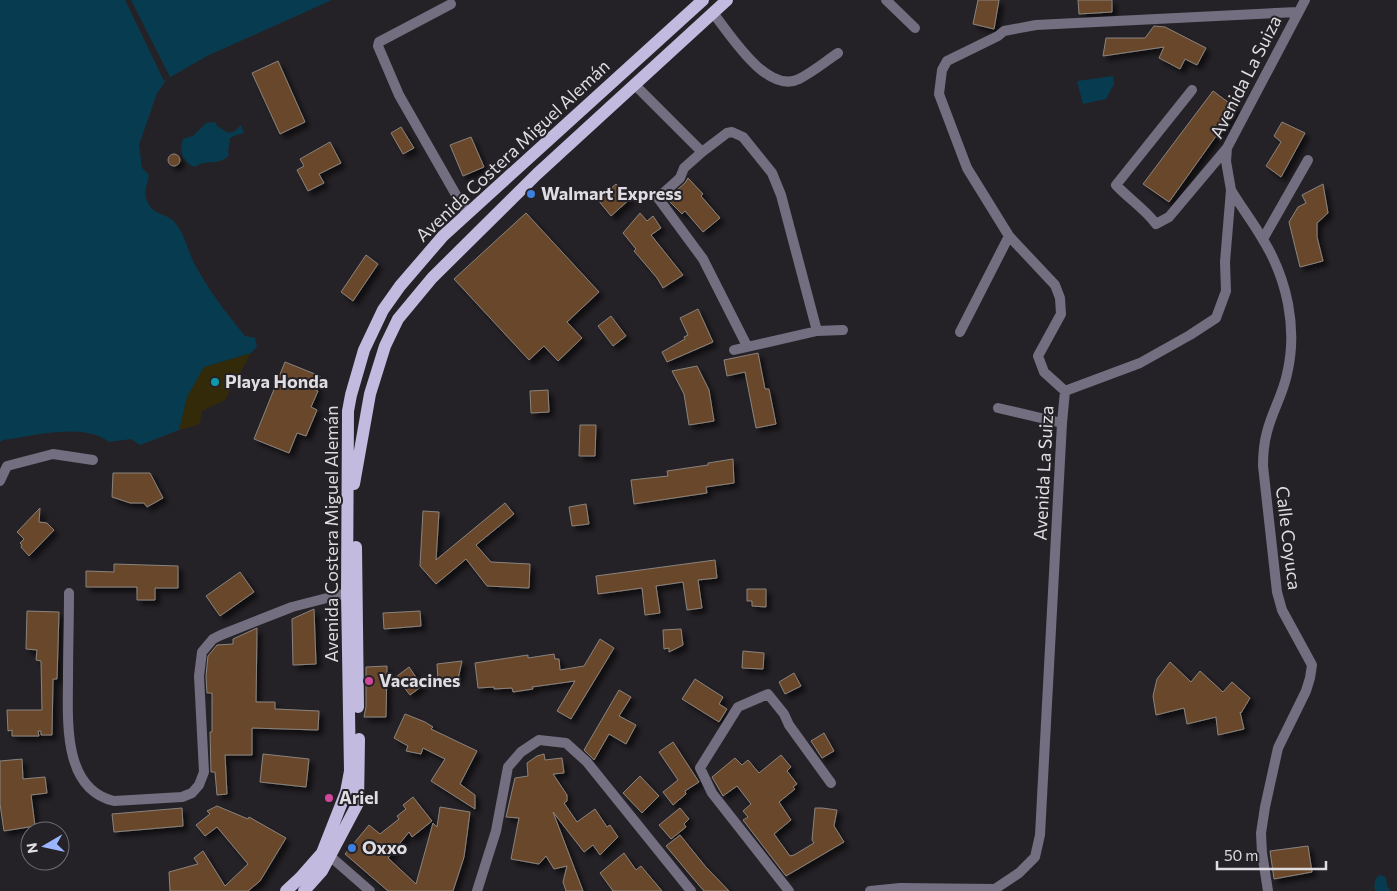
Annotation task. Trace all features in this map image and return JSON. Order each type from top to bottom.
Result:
[{"type":"main road","name":"Avenida Costera Miguel Alemán","points":[[352,592],[348,411],[364,350],[383,310],[400,286],[443,236],[703,0]]},
{"type":"main road","name":"Avenida Costera Miguel Alemán","points":[[304,891],[322,871],[346,792],[350,771],[354,479],[370,394],[385,346],[398,319],[432,278],[530,181],[726,0]]},
{"type":"main road","name":"Avenida Costera Miguel Alemán","points":[[286,891],[326,855]]},
{"type":"street","points":[[886,0],[915,28]]},
{"type":"street","name":"Avenida La Suiza","points":[[870,891],[900,888],[994,888],[1019,873],[1035,857],[1040,835],[1062,423],[1066,391],[1140,363],[1216,318],[1226,290],[1225,262],[1230,190],[1226,148],[1305,0]]},
{"type":"street","points":[[451,4],[379,42],[378,46],[399,95],[467,214]]},
{"type":"street","points":[[1066,391],[1044,372],[1038,356],[1061,314],[1060,298],[1055,285],[1008,236],[967,168],[940,94],[942,70],[947,61],[998,36],[1004,31],[1036,25],[1298,12]]},
{"type":"street","points":[[713,13],[758,68],[773,78],[788,81],[798,80],[838,53]]},
{"type":"street","points":[[635,85],[702,152]]},
{"type":"street","points":[[1192,90],[1116,185],[1149,214],[1156,224],[1169,217],[1226,148]]},
{"type":"street","points":[[748,346],[703,259],[658,198],[680,178],[684,168],[727,133],[732,132],[743,137],[772,173],[781,195],[817,331]]},
{"type":"street","points":[[1263,239],[1308,160]]},
{"type":"street","name":"Calle Coyuca","points":[[1230,190],[1263,239],[1278,272],[1288,301],[1291,325],[1287,374],[1267,431],[1263,449],[1263,466],[1276,592],[1282,610],[1312,665],[1303,698],[1278,748],[1268,791],[1261,832],[1268,891]]},
{"type":"street","points":[[960,332],[1008,236]]},
{"type":"street","points":[[734,350],[817,331],[843,330]]},
{"type":"street","points":[[998,408],[1062,423]]},
{"type":"street","points":[[0,481],[7,466],[52,454],[93,460]]},
{"type":"street","points":[[69,593],[68,739],[76,768],[86,784],[103,799],[114,801],[182,797],[192,793],[199,785],[204,772],[204,758],[199,676],[202,652],[213,639],[292,607],[352,592]]},
{"type":"street","points":[[789,891],[712,793],[700,768],[738,707],[768,694],[784,714],[831,783]]},
{"type":"street","points":[[476,891],[496,831],[508,767],[521,752],[539,740],[566,742],[587,762],[691,891]]},
{"type":"street","points":[[326,855],[370,891]]},
{"type":"sand","name":"Playa Honda","points":[[251,353],[225,400],[202,411],[200,424],[179,430],[187,397],[204,367]]},
{"type":"water","points":[[0,0],[332,0],[207,56],[167,79],[157,93],[139,145],[142,168],[149,175],[146,198],[152,209],[168,217],[179,228],[194,263],[211,291],[245,336],[255,338],[257,346],[251,353],[204,367],[187,397],[179,430],[140,445],[131,439],[109,442],[98,436],[72,432],[43,434],[0,442]]},
{"type":"water","points":[[1113,76],[1114,84],[1106,99],[1083,104],[1077,81]]},
{"type":"water","points":[[216,122],[216,125],[228,133],[235,131],[241,125],[244,133],[230,138],[229,155],[225,159],[199,164],[195,167],[187,163],[184,160],[181,148],[183,139],[193,136],[206,123]]},
{"type":"water","points":[[1380,875],[1386,877],[1387,886],[1391,891],[1375,891],[1375,882]]},
{"type":"pier","points":[[125,0],[131,0],[170,77],[164,81]]},
{"type":"building","points":[[978,0],[999,0],[994,29],[973,24]]},
{"type":"building","points":[[1078,0],[1112,0],[1112,12],[1079,14]]},
{"type":"building","points":[[1154,26],[1165,27],[1206,48],[1197,65],[1185,59],[1180,69],[1159,58],[1164,47],[1103,56],[1106,38],[1145,38]]},
{"type":"building","points":[[278,61],[305,122],[280,134],[252,73]]},
{"type":"building","points":[[1213,91],[1236,108],[1169,202],[1143,184]]},
{"type":"building","points":[[1282,122],[1305,133],[1281,177],[1266,166],[1281,142],[1274,136]]},
{"type":"building","points":[[401,127],[414,148],[403,154],[391,133]]},
{"type":"building","points":[[471,137],[484,167],[463,176],[450,145]]},
{"type":"building","points":[[330,142],[341,163],[319,174],[324,183],[308,191],[297,170],[304,166],[300,159]]},
{"type":"building","points":[[172,154],[176,154],[180,160],[176,166],[172,166],[168,162],[168,158]]},
{"type":"building","points":[[688,178],[703,194],[701,196],[720,218],[703,232],[685,211],[682,214],[669,201],[669,197]]},
{"type":"building","points":[[616,184],[630,199],[611,216],[598,200]]},
{"type":"building","points":[[1323,184],[1328,213],[1317,223],[1317,237],[1323,261],[1300,267],[1289,222],[1298,207],[1306,203],[1302,195]]},
{"type":"building","points":[[526,213],[599,292],[567,322],[582,338],[558,361],[544,346],[529,360],[454,279]]},
{"type":"building","points":[[640,213],[647,221],[653,216],[661,228],[651,235],[683,275],[663,288],[634,251],[636,249],[623,233]]},
{"type":"building","points":[[366,255],[378,264],[353,301],[341,292]]},
{"type":"building","points":[[698,309],[713,342],[667,362],[662,352],[685,339],[684,337],[688,335],[680,318]]},
{"type":"building","points":[[611,316],[626,336],[613,346],[598,326]]},
{"type":"building","points":[[758,353],[765,389],[769,389],[776,424],[756,428],[745,372],[727,376],[724,360]]},
{"type":"building","points":[[285,362],[320,376],[314,389],[318,391],[311,407],[317,410],[306,436],[297,433],[289,453],[254,439]]},
{"type":"building","points":[[697,366],[709,390],[714,421],[689,425],[684,394],[672,371]]},
{"type":"building","points":[[548,390],[549,412],[531,413],[530,391]]},
{"type":"building","points":[[580,425],[596,425],[595,456],[579,456]]},
{"type":"building","points":[[733,459],[734,483],[706,487],[707,493],[634,504],[631,480],[668,476],[667,471]]},
{"type":"building","points":[[113,473],[150,473],[163,498],[147,507],[144,503],[130,503],[112,497]]},
{"type":"building","points":[[505,503],[514,514],[476,545],[491,562],[530,564],[529,588],[487,586],[466,559],[436,584],[420,566],[423,511],[439,512],[436,560]]},
{"type":"building","points":[[586,504],[589,524],[572,526],[569,507]]},
{"type":"building","points":[[40,508],[39,522],[47,523],[54,530],[29,556],[21,547],[20,543],[24,539],[17,532]]},
{"type":"building","points":[[715,560],[717,578],[698,580],[702,608],[687,610],[683,582],[656,586],[660,613],[645,615],[642,588],[598,594],[596,576]]},
{"type":"building","points":[[114,564],[178,566],[178,588],[155,588],[155,600],[137,600],[137,587],[86,587],[86,571],[114,572]]},
{"type":"building","points":[[240,572],[254,592],[220,616],[206,596]]},
{"type":"building","points":[[747,589],[766,589],[766,607],[752,606],[752,601],[747,601]]},
{"type":"building","points":[[314,609],[316,664],[293,665],[292,619]]},
{"type":"building","points":[[27,611],[59,612],[57,679],[53,679],[52,735],[41,735],[41,731],[38,731],[39,736],[12,736],[12,730],[8,731],[7,710],[42,710],[41,661],[36,660],[37,650],[26,649]]},
{"type":"building","points":[[420,611],[421,626],[384,629],[383,613]]},
{"type":"building","points":[[257,628],[256,702],[275,702],[275,709],[319,711],[318,730],[252,728],[252,755],[225,755],[227,794],[217,795],[215,772],[211,772],[210,732],[212,732],[212,693],[207,693],[208,656],[217,645],[233,644],[233,639]]},
{"type":"building","points":[[681,629],[683,645],[669,652],[669,648],[664,649],[663,630]]},
{"type":"building","points":[[600,639],[614,648],[571,719],[557,711],[575,681],[532,687],[533,689],[513,692],[512,688],[478,688],[475,663],[528,655],[528,658],[554,654],[555,659],[559,659],[560,670],[584,666]]},
{"type":"building","points":[[743,651],[764,653],[763,669],[742,668]]},
{"type":"building","points":[[462,661],[458,679],[438,681],[437,664]]},
{"type":"building","points":[[1170,662],[1191,682],[1200,671],[1223,692],[1232,682],[1250,698],[1240,712],[1244,729],[1218,735],[1216,717],[1187,724],[1184,708],[1156,715],[1153,696],[1157,679]]},
{"type":"building","points":[[387,666],[386,717],[364,717],[366,707],[366,667]]},
{"type":"building","points":[[409,667],[422,686],[410,695],[396,677]]},
{"type":"building","points":[[794,673],[801,686],[785,694],[779,682]]},
{"type":"building","points":[[695,679],[723,697],[719,704],[727,709],[719,722],[682,699]]},
{"type":"building","points":[[619,690],[631,697],[619,716],[636,725],[626,744],[609,734],[594,760],[584,750]]},
{"type":"building","points":[[405,714],[425,722],[433,727],[431,729],[477,751],[460,784],[475,795],[475,809],[431,781],[445,759],[423,748],[421,754],[406,751],[408,746],[394,738]]},
{"type":"building","points":[[824,733],[834,751],[822,758],[811,741]]},
{"type":"building","points":[[673,742],[699,782],[685,791],[686,794],[673,805],[663,792],[678,780],[659,752]]},
{"type":"building","points":[[263,754],[309,759],[306,787],[260,782]]},
{"type":"building","points":[[544,754],[545,760],[562,758],[564,773],[553,774],[567,795],[567,801],[564,803],[577,822],[595,809],[607,827],[610,825],[618,837],[600,855],[593,845],[584,852],[553,812],[583,891],[566,891],[563,882],[567,866],[554,869],[546,856],[539,864],[511,859],[519,818],[506,817],[515,778],[528,776],[527,763],[537,756]]},
{"type":"building","points":[[781,755],[791,767],[787,771],[797,784],[793,787],[795,789],[779,802],[791,820],[774,834],[790,856],[794,855],[814,843],[812,840],[815,808],[822,808],[837,810],[834,826],[844,842],[786,876],[743,820],[748,817],[743,811],[751,804],[737,786],[723,796],[712,777],[735,758],[742,765],[748,760],[759,773]]},
{"type":"building","points":[[22,759],[23,779],[45,777],[47,793],[31,795],[34,821],[20,821],[20,828],[4,831],[0,804],[0,761]]},
{"type":"building","points":[[640,776],[659,796],[642,813],[623,793]]},
{"type":"building","points":[[413,797],[432,821],[412,837],[409,832],[388,858],[416,884],[433,823],[437,827],[440,807],[470,812],[464,857],[453,891],[388,891],[345,854],[369,825],[380,834],[399,819],[397,816],[406,809],[403,805]]},
{"type":"building","points":[[217,806],[248,819],[249,817],[286,838],[260,881],[248,891],[170,891],[169,872],[198,864],[194,858],[203,851],[225,886],[248,864],[217,827],[205,836],[196,825],[210,814],[207,811]]},
{"type":"building","points":[[182,808],[183,826],[114,832],[112,814]]},
{"type":"building","points":[[680,808],[689,819],[684,824],[686,827],[671,839],[659,825]]},
{"type":"building","points":[[680,835],[705,866],[729,891],[704,891],[666,846]]},
{"type":"building","points":[[1308,846],[1312,872],[1274,879],[1270,851]]},
{"type":"building","points":[[624,853],[636,870],[641,866],[662,891],[613,891],[600,873]]},
{"type":"place","name":"Walmart Express","points":[[531,194]]},
{"type":"place","name":"Playa Honda","points":[[215,382]]},
{"type":"place","name":"Vacacines","points":[[369,681]]},
{"type":"place","name":"Ariel","points":[[329,798]]},
{"type":"place","name":"Oxxo","points":[[352,848]]}]
